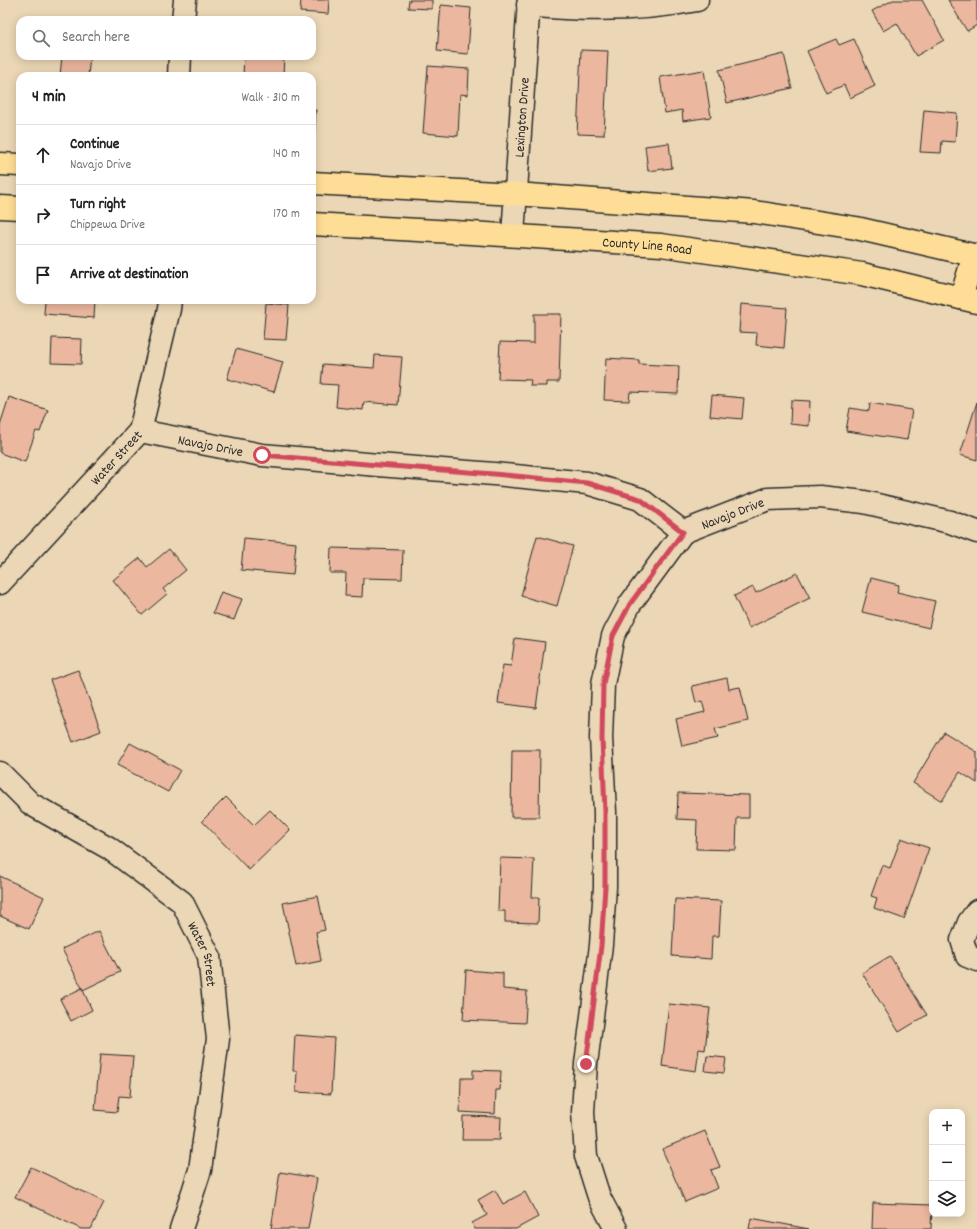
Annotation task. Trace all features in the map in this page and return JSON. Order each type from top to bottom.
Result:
[{"type":"main road","points":[[0,164],[16,165]]},
{"type":"main road","points":[[316,182],[516,194],[754,212],[856,228],[975,256],[969,300]]},
{"type":"main road","points":[[0,207],[16,208]]},
{"type":"main road","name":"County Line Road","points":[[316,224],[661,245],[862,274],[969,300]]},
{"type":"street","points":[[183,16],[185,0]]},
{"type":"street","points":[[528,3],[573,9],[621,9],[677,4],[697,0]]},
{"type":"street","name":"Lexington Drive","points":[[513,235],[528,3]]},
{"type":"street","points":[[179,72],[180,60]]},
{"type":"street","name":"Water Street","points":[[0,583],[140,431],[170,304]]},
{"type":"street","name":"Navajo Drive","points":[[140,431],[262,455],[587,483],[640,499],[683,532],[768,499],[820,497],[864,502],[950,522],[977,532]]},
{"type":"street","points":[[616,1229],[599,1197],[586,1156],[584,1112],[586,1064],[601,946],[605,887],[605,812],[602,738],[603,684],[613,636],[630,604],[683,532]]},
{"type":"street","name":"Water Street","points":[[0,774],[31,804],[109,848],[182,902],[209,956],[218,1039],[200,1170],[181,1229]]},
{"type":"street","points":[[977,911],[969,922],[962,940],[968,956],[977,960]]},
{"type":"building","points":[[301,0],[329,0],[328,14],[300,12]]},
{"type":"building","points":[[409,0],[432,0],[432,9],[408,8]]},
{"type":"building","points":[[893,0],[922,0],[944,40],[916,56],[897,23],[883,31],[872,11]]},
{"type":"building","points":[[948,0],[977,0],[977,25],[967,31]]},
{"type":"building","points":[[441,5],[471,8],[468,54],[437,51]]},
{"type":"building","points":[[836,39],[839,45],[854,39],[875,86],[850,98],[844,85],[826,93],[807,51]]},
{"type":"building","points":[[581,50],[608,51],[604,135],[577,134]]},
{"type":"building","points":[[784,54],[792,88],[727,103],[719,70]]},
{"type":"building","points":[[62,60],[90,60],[88,72],[60,72]]},
{"type":"building","points":[[244,60],[284,60],[283,72],[243,72]]},
{"type":"building","points":[[428,66],[469,69],[468,95],[460,94],[458,136],[423,133]]},
{"type":"building","points":[[704,70],[711,117],[683,121],[682,110],[665,113],[660,77]]},
{"type":"building","points":[[924,110],[957,113],[955,142],[942,141],[941,153],[920,152]]},
{"type":"building","points":[[669,143],[672,168],[648,171],[645,146]]},
{"type":"building","points":[[45,304],[95,304],[94,318],[44,314]]},
{"type":"building","points":[[266,304],[289,305],[286,340],[263,339]]},
{"type":"building","points":[[741,304],[787,308],[784,348],[756,345],[757,333],[739,332]]},
{"type":"building","points":[[534,314],[561,314],[559,382],[547,382],[547,386],[530,386],[531,380],[498,379],[500,342],[534,343]]},
{"type":"building","points":[[52,338],[82,339],[81,364],[51,363]]},
{"type":"building","points":[[236,349],[283,362],[274,392],[227,379]]},
{"type":"building","points":[[375,355],[402,357],[398,405],[364,402],[363,410],[336,407],[338,385],[321,384],[323,364],[374,368]]},
{"type":"building","points":[[606,358],[639,360],[639,364],[679,366],[678,394],[630,392],[629,401],[604,400]]},
{"type":"building","points":[[712,395],[744,398],[742,419],[710,416]]},
{"type":"building","points":[[9,397],[48,410],[40,432],[36,431],[25,462],[0,453],[0,425]]},
{"type":"building","points":[[791,400],[810,401],[809,426],[790,424]]},
{"type":"building","points":[[977,402],[977,460],[960,455]]},
{"type":"building","points":[[870,403],[912,410],[907,440],[846,431],[850,408],[869,411]]},
{"type":"building","points":[[537,536],[573,546],[557,606],[521,596]]},
{"type":"building","points":[[244,538],[296,543],[293,575],[241,570]]},
{"type":"building","points":[[331,548],[403,550],[402,579],[363,578],[362,597],[345,596],[346,573],[330,573]]},
{"type":"building","points":[[169,549],[186,570],[163,589],[167,594],[142,615],[113,580],[140,558],[147,567]]},
{"type":"building","points":[[797,573],[810,598],[749,628],[734,596],[753,587],[756,593]]},
{"type":"building","points":[[871,578],[899,585],[897,592],[935,601],[929,628],[862,612]]},
{"type":"building","points":[[221,592],[242,599],[234,620],[213,613]]},
{"type":"building","points":[[515,638],[545,642],[536,708],[498,703],[503,665],[511,666]]},
{"type":"building","points":[[78,670],[101,731],[73,742],[50,680]]},
{"type":"building","points":[[727,678],[729,689],[740,687],[748,721],[715,729],[718,738],[682,746],[676,719],[705,712],[702,701],[696,703],[692,686]]},
{"type":"building","points":[[944,732],[977,752],[977,783],[960,772],[942,801],[913,783]]},
{"type":"building","points":[[130,743],[180,770],[168,792],[117,765]]},
{"type":"building","points":[[512,750],[540,750],[539,817],[511,817]]},
{"type":"building","points":[[678,793],[749,795],[749,818],[737,818],[736,850],[696,849],[697,820],[677,819]]},
{"type":"building","points":[[226,797],[254,825],[270,810],[290,830],[249,870],[202,821]]},
{"type":"building","points":[[901,838],[929,848],[904,919],[874,908],[877,898],[871,896],[882,865],[890,868]]},
{"type":"building","points":[[500,858],[534,859],[532,897],[539,897],[538,923],[505,922],[505,911],[498,911]]},
{"type":"building","points":[[0,876],[44,897],[29,929],[0,916]]},
{"type":"building","points":[[318,896],[325,930],[316,932],[321,961],[296,966],[283,903]]},
{"type":"building","points":[[675,899],[721,901],[719,936],[712,936],[711,959],[672,956]]},
{"type":"building","points":[[99,931],[120,972],[83,990],[62,949]]},
{"type":"building","points":[[890,956],[927,1015],[899,1032],[862,973]]},
{"type":"building","points":[[466,970],[503,973],[503,989],[527,991],[525,1023],[463,1020]]},
{"type":"building","points":[[82,988],[92,1010],[71,1021],[60,999]]},
{"type":"building","points":[[669,1004],[710,1008],[705,1050],[699,1049],[696,1071],[662,1066]]},
{"type":"building","points":[[295,1035],[334,1038],[331,1094],[296,1092],[297,1071],[293,1071]]},
{"type":"building","points":[[100,1054],[133,1056],[130,1097],[119,1096],[117,1112],[95,1110]]},
{"type":"building","points":[[707,1056],[726,1058],[724,1073],[705,1071]]},
{"type":"building","points":[[473,1070],[501,1071],[500,1090],[496,1090],[495,1114],[460,1112],[461,1078],[473,1078]]},
{"type":"building","points":[[463,1116],[501,1117],[500,1140],[462,1140]]},
{"type":"building","points":[[705,1131],[720,1167],[711,1170],[718,1188],[685,1202],[662,1149]]},
{"type":"building","points":[[31,1167],[104,1202],[91,1229],[81,1229],[15,1197]]},
{"type":"building","points":[[280,1172],[317,1178],[308,1229],[271,1229]]},
{"type":"building","points":[[495,1190],[503,1204],[525,1192],[538,1217],[516,1229],[475,1229],[472,1223],[487,1215],[478,1200]]},
{"type":"building","points":[[873,1203],[929,1205],[929,1217],[932,1217],[931,1229],[872,1229]]},
{"type":"building","points":[[751,1218],[809,1229],[749,1229]]},
{"type":"route","points":[[262,455],[587,483],[640,499],[683,532],[630,604],[613,636],[603,684],[602,738],[605,812],[605,887],[601,946],[586,1064]]}]
